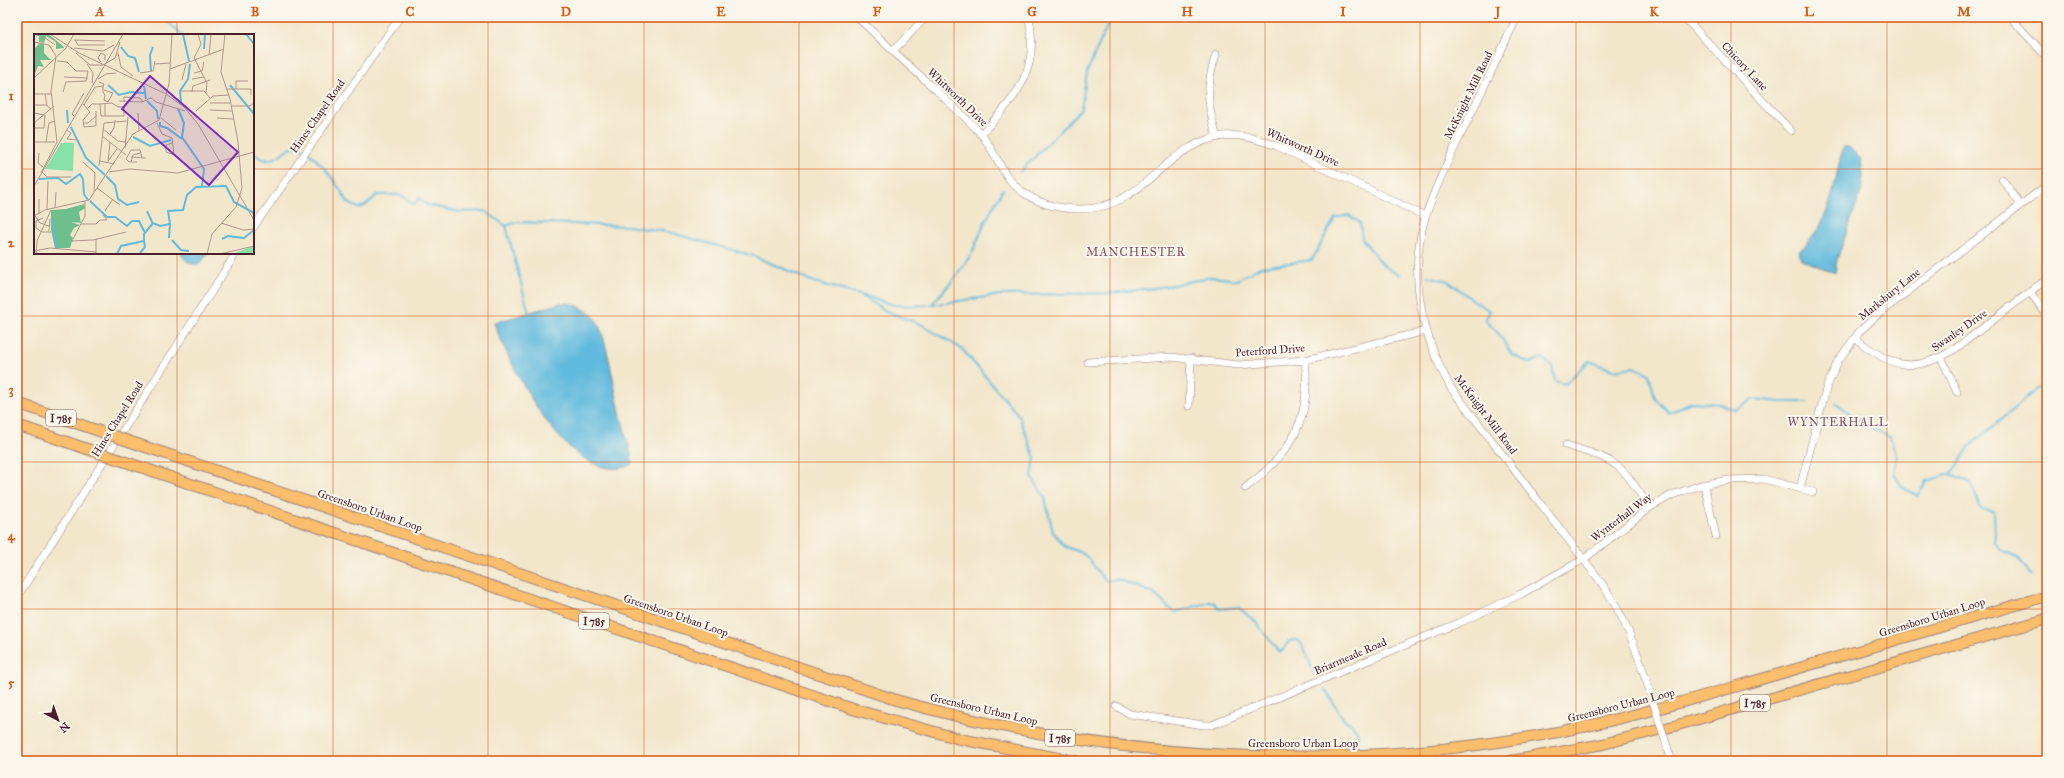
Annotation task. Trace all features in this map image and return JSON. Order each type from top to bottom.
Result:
[{"type":"highway","name":"Greensboro Urban Loop","points":[[17,403],[829,679],[896,700],[965,719],[1034,733],[1105,744],[1175,752],[1282,757],[1352,756],[1423,751],[1529,737],[1605,722],[1669,706],[2047,596]]},
{"type":"highway","name":"I 785","points":[[17,425],[856,710],[960,739],[1074,761]]},
{"type":"highway","points":[[1998,633],[2047,619]]},
{"type":"highway","points":[[1998,633],[2047,623]]},
{"type":"highway","name":"I 785","points":[[1511,761],[1596,745],[1667,728],[1998,633]]},
{"type":"street","name":"Hines Chapel Road","points":[[254,227],[303,154],[400,17]]},
{"type":"street","name":"Whitworth Drive","points":[[857,17],[981,134],[1011,183],[1020,191],[1042,203],[1056,208],[1089,209],[1106,207],[1122,200],[1140,188],[1181,153],[1204,141],[1225,136],[1251,137],[1277,146],[1425,216]]},
{"type":"street","points":[[981,134],[1014,98],[1024,80],[1031,57],[1032,33],[1029,17]]},
{"type":"street","name":"McKnight Mill Road","points":[[1517,17],[1444,171],[1425,216],[1420,239],[1418,270],[1421,311],[1426,331],[1436,358],[1451,388],[1608,591],[1624,620],[1638,653],[1672,761]]},
{"type":"street","name":"Chicory Lane","points":[[1684,17],[1791,131]]},
{"type":"street","points":[[2010,17],[2044,54],[2047,51]]},
{"type":"street","points":[[893,51],[924,19]]},
{"type":"street","points":[[1216,54],[1210,72],[1207,102],[1217,138]]},
{"type":"street","points":[[2002,179],[2021,205]]},
{"type":"street","name":"Marksbury Lane","points":[[1800,488],[1826,389],[1838,361],[1855,338],[1876,316],[2047,185]]},
{"type":"street","name":"Hines Chapel Road","points":[[17,597],[235,254]]},
{"type":"street","name":"Swanley Drive","points":[[1855,338],[1874,354],[1892,362],[1910,365],[1927,363],[1941,357],[2047,279]]},
{"type":"street","points":[[2030,292],[2047,315]]},
{"type":"street","name":"Peterford Drive","points":[[1088,362],[1170,357],[1191,358],[1238,365],[1305,360],[1426,331]]},
{"type":"street","points":[[1941,357],[1957,392]]},
{"type":"street","points":[[1189,406],[1191,358]]},
{"type":"street","points":[[1245,488],[1272,466],[1295,437],[1302,419],[1306,397],[1305,360]]},
{"type":"street","points":[[1566,445],[1604,457],[1616,463],[1634,484],[1649,508]]},
{"type":"street","name":"Wynterhall Way","points":[[1584,559],[1649,508],[1672,495],[1704,484],[1729,480],[1764,480],[1813,492]]},
{"type":"street","points":[[1704,484],[1716,536]]},
{"type":"street","name":"Briarmeade Road","points":[[1116,706],[1130,714],[1204,726],[1212,725],[1463,621],[1521,594],[1584,559]]},
{"type":"water","points":[[1844,147],[1849,147],[1861,159],[1863,176],[1861,192],[1837,260],[1835,273],[1801,259],[1799,251],[1806,245],[1818,229],[1827,211]]},
{"type":"water","points":[[182,254],[208,254],[198,265],[188,262]]},
{"type":"water","points":[[561,303],[574,305],[583,309],[594,317],[598,324],[606,345],[633,462],[631,465],[608,468],[586,460],[565,443],[546,420],[528,394],[502,343],[494,323]]},
{"type":"waterway","points":[[163,17],[181,34]]},
{"type":"waterway","points":[[1020,172],[1081,109],[1087,72],[1111,17]]},
{"type":"waterway","points":[[254,152],[258,157],[269,160],[279,156],[292,147],[303,149],[317,160],[326,170],[348,202],[359,208],[365,206],[377,195],[401,195],[414,204],[420,198],[427,205],[460,212],[485,211],[506,226],[529,314]]},
{"type":"waterway","points":[[932,304],[954,279],[972,253],[985,222],[1003,189]]},
{"type":"waterway","points":[[506,226],[517,222],[628,226],[668,232],[754,256],[814,282],[895,305],[909,306],[931,305],[1000,295],[1112,293],[1162,287],[1212,277],[1237,280],[1260,267],[1312,260],[1335,218],[1349,215],[1360,223],[1362,239],[1384,266],[1400,275]]},
{"type":"waterway","points":[[1427,276],[1448,281],[1490,311],[1485,320],[1499,334],[1512,355],[1530,363],[1542,358],[1552,366],[1555,381],[1565,384],[1589,361],[1613,370],[1634,367],[1649,374],[1655,398],[1669,413],[1691,402],[1721,404],[1736,410],[1754,399],[1779,402],[1807,402]]},
{"type":"waterway","points":[[861,296],[888,312],[922,325],[962,349],[1019,416],[1035,458],[1032,477],[1045,498],[1053,532],[1064,546],[1082,553],[1088,558],[1105,581],[1117,579],[1153,593],[1169,608],[1176,612],[1210,602],[1215,603],[1220,609],[1238,607],[1256,622],[1279,652],[1283,650],[1289,641],[1298,640],[1304,648],[1314,673]]},
{"type":"waterway","points":[[1836,403],[1867,426],[1890,437],[1897,457],[1894,474],[1903,488],[1918,496],[1926,481],[1951,474],[1970,446],[2047,380]]},
{"type":"waterway","points":[[1951,474],[1971,483],[1981,509],[1994,511],[1995,542],[2002,551],[2008,552],[2020,560],[2031,576]]},
{"type":"waterway","points":[[1325,689],[1344,720],[1352,724],[1358,733],[1358,743]]},
{"type":"district","name":"MANCHESTER","points":[[1136,252]]},
{"type":"district","name":"WYNTERHALL","points":[[1838,422]]}]
